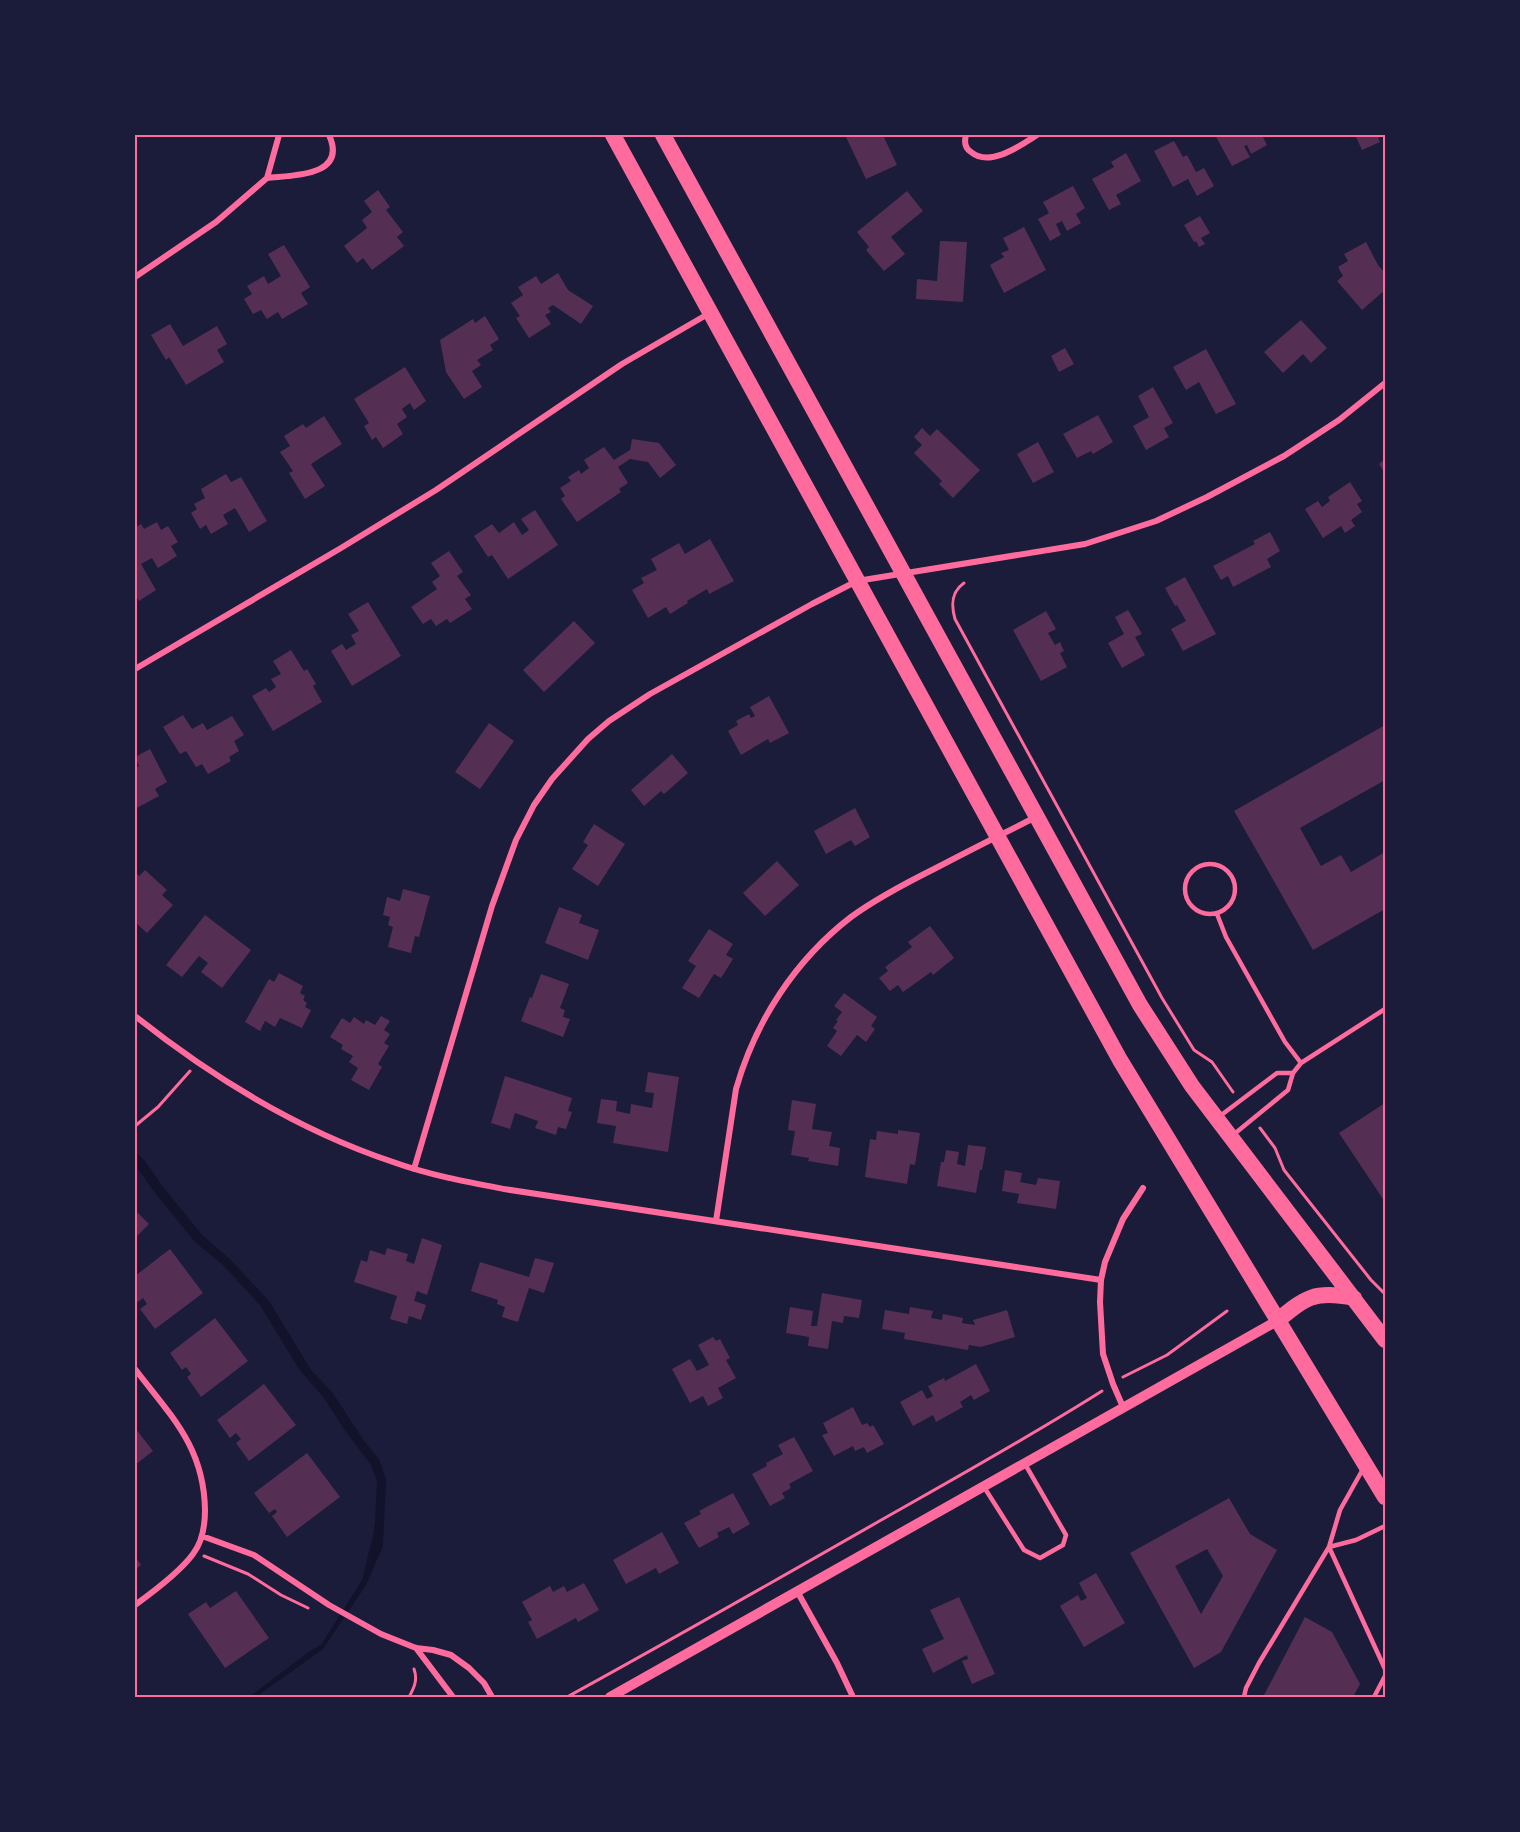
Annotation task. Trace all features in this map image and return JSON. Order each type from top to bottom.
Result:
[{"type":"highway","points":[[614,135],[1131,1079],[1385,1497]]},
{"type":"highway","points":[[663,135],[1140,1005],[1168,1052],[1216,1119],[1385,1340]]},
{"type":"highway","points":[[1277,1321],[1299,1303],[1316,1295],[1337,1294],[1354,1298]]},
{"type":"street","points":[[135,277],[216,222],[267,178],[279,135]]},
{"type":"street","points":[[267,178],[304,175],[318,171],[332,156],[333,143],[329,135]]},
{"type":"street","points":[[966,135],[964,141],[968,150],[984,158],[1008,151],[1037,135]]},
{"type":"street","points":[[135,669],[436,490],[622,364],[711,313]]},
{"type":"street","points":[[414,1169],[505,866],[524,823],[552,779],[588,739],[630,706],[857,581],[1085,544],[1156,521],[1284,456],[1339,420],[1385,383]]},
{"type":"street","points":[[716,1221],[736,1089],[741,1071],[763,1022],[792,976],[835,930],[873,902],[1036,816]]},
{"type":"street","points":[[135,1016],[197,1063],[263,1105],[332,1139],[414,1169],[504,1189],[1101,1280]]},
{"type":"street","points":[[1123,1407],[1103,1354],[1101,1280],[1105,1262],[1124,1219],[1143,1188]]},
{"type":"street","points":[[610,1697],[796,1590],[984,1487],[1277,1321]]},
{"type":"street","points":[[135,1369],[186,1437],[198,1461],[205,1504],[202,1536],[194,1553],[158,1588],[135,1605]]},
{"type":"street","points":[[202,1536],[254,1555],[329,1605],[367,1627],[417,1648],[451,1655],[484,1683],[492,1697]]},
{"type":"street","points":[[796,1590],[837,1663],[853,1697]]},
{"type":"street","points":[[417,1648],[453,1697]]},
{"type":"lane","points":[[1205,864],[1222,866],[1233,879],[1235,896],[1225,910],[1217,914],[1209,915],[1194,909],[1188,903],[1185,895],[1186,879],[1197,867],[1205,864]]},
{"type":"lane","points":[[1217,914],[1231,947],[1285,1042],[1301,1063]]},
{"type":"lane","points":[[1231,1138],[1288,1090],[1293,1073],[1301,1063],[1385,1009]]},
{"type":"lane","points":[[1216,1119],[1276,1073],[1293,1073]]},
{"type":"lane","points":[[984,1487],[1024,1550],[1040,1558],[1063,1545],[1066,1535],[1025,1464]]},
{"type":"lane","points":[[1244,1697],[1246,1688],[1259,1663],[1329,1547],[1340,1510],[1366,1465]]},
{"type":"lane","points":[[1329,1547],[1356,1540],[1385,1526]]},
{"type":"lane","points":[[1329,1547],[1385,1669]]},
{"type":"lane","points":[[1374,1697],[1385,1676]]},
{"type":"path","points":[[964,583],[955,591],[952,600],[953,612],[961,630],[1162,998],[1194,1050],[1212,1062],[1240,1101]]},
{"type":"path","points":[[135,1126],[158,1107],[197,1063]]},
{"type":"path","points":[[1254,1119],[1275,1148],[1284,1170],[1371,1280],[1385,1294]]},
{"type":"path","points":[[1128,1374],[1167,1355],[1227,1311]]},
{"type":"path","points":[[567,1697],[832,1548],[1089,1399]]},
{"type":"path","points":[[194,1553],[239,1570],[313,1610]]},
{"type":"path","points":[[409,1697],[416,1683],[411,1664]]},
{"type":"shaded area","points":[[135,1152],[145,1161],[203,1236],[229,1258],[269,1301],[311,1370],[332,1392],[364,1441],[379,1459],[386,1479],[383,1546],[366,1585],[323,1649],[256,1697],[249,1697],[321,1645],[362,1580],[373,1536],[377,1481],[371,1465],[324,1398],[299,1369],[260,1305],[223,1265],[196,1243],[155,1193],[135,1165]]},
{"type":"building","points":[[845,135],[883,135],[897,165],[866,179]]},
{"type":"building","points":[[1215,135],[1262,135],[1267,145],[1251,154],[1247,145],[1244,146],[1250,157],[1232,166]]},
{"type":"building","points":[[1355,135],[1377,135],[1380,142],[1362,150]]},
{"type":"building","points":[[1174,141],[1183,157],[1187,155],[1196,172],[1204,168],[1214,186],[1197,196],[1188,179],[1173,187],[1154,151]]},
{"type":"building","points":[[1126,153],[1141,181],[1116,195],[1121,204],[1109,210],[1092,179],[1114,167],[1111,162]]},
{"type":"building","points":[[1073,186],[1085,208],[1076,214],[1081,223],[1067,231],[1062,221],[1056,224],[1061,235],[1050,241],[1038,219],[1049,213],[1043,202]]},
{"type":"building","points":[[378,190],[390,207],[386,210],[403,232],[397,237],[404,246],[372,270],[363,258],[357,263],[344,246],[367,228],[362,220],[372,212],[364,201]]},
{"type":"building","points":[[907,191],[923,211],[891,237],[905,254],[884,271],[866,250],[869,247],[857,232]]},
{"type":"building","points":[[1200,216],[1210,233],[1201,238],[1205,244],[1199,247],[1184,225]]},
{"type":"building","points":[[1024,227],[1046,270],[1004,293],[990,265],[1004,257],[1001,253],[1009,250],[1003,238]]},
{"type":"building","points":[[940,241],[967,242],[963,302],[916,299],[917,279],[937,281]]},
{"type":"building","points":[[1366,242],[1385,273],[1385,290],[1362,310],[1337,281],[1343,276],[1338,267],[1348,261],[1344,254]]},
{"type":"building","points":[[284,245],[310,287],[301,293],[308,304],[282,319],[278,312],[267,319],[261,310],[253,314],[244,299],[252,294],[247,286],[264,276],[268,284],[281,276],[268,254]]},
{"type":"building","points":[[558,273],[568,290],[593,306],[581,324],[553,305],[548,308],[551,312],[545,315],[551,324],[529,338],[516,318],[520,316],[511,303],[523,295],[518,287],[536,276],[541,284]]},
{"type":"building","points":[[485,316],[499,339],[490,345],[493,350],[477,360],[481,365],[472,371],[482,387],[464,399],[446,372],[440,340],[473,319],[475,323]]},
{"type":"building","points":[[1301,320],[1327,348],[1311,363],[1303,354],[1283,373],[1264,352]]},
{"type":"building","points":[[170,324],[183,346],[217,326],[227,344],[217,350],[224,362],[186,385],[169,357],[166,360],[151,335]]},
{"type":"building","points":[[1065,348],[1074,364],[1059,372],[1051,356]]},
{"type":"building","points":[[1206,349],[1236,404],[1216,414],[1199,382],[1186,390],[1173,367]]},
{"type":"building","points":[[405,367],[426,401],[414,410],[410,403],[402,409],[407,417],[397,424],[403,434],[383,448],[376,437],[372,440],[364,426],[369,423],[354,399]]},
{"type":"building","points":[[1153,387],[1173,423],[1164,428],[1169,437],[1146,450],[1133,426],[1149,417],[1138,396]]},
{"type":"building","points":[[1098,415],[1113,442],[1093,454],[1091,451],[1077,458],[1063,434]]},
{"type":"building","points":[[324,416],[342,444],[311,464],[325,486],[305,499],[289,473],[293,471],[280,452],[290,446],[284,436],[303,424],[306,428]]},
{"type":"building","points":[[922,428],[930,436],[937,429],[980,470],[953,498],[939,484],[942,481],[914,453],[922,445],[914,437]]},
{"type":"building","points":[[632,439],[659,443],[676,465],[660,478],[648,462],[630,459],[618,467],[628,483],[619,489],[621,492],[577,522],[561,499],[565,496],[560,488],[571,481],[568,477],[579,470],[581,474],[589,468],[584,460],[604,447],[614,460],[630,450]]},
{"type":"building","points":[[1038,442],[1054,472],[1033,483],[1017,454]]},
{"type":"building","points":[[1385,459],[1385,473],[1379,464]]},
{"type":"building","points":[[226,474],[231,482],[241,477],[267,521],[249,532],[235,508],[223,515],[228,524],[211,534],[206,525],[200,529],[191,513],[197,509],[194,504],[205,498],[201,489]]},
{"type":"building","points":[[1350,482],[1362,501],[1357,504],[1362,512],[1351,520],[1355,526],[1345,533],[1341,526],[1323,538],[1305,509],[1318,501],[1322,507],[1330,501],[1328,497]]},
{"type":"building","points":[[535,510],[558,545],[508,579],[492,555],[488,557],[474,536],[492,524],[499,533],[514,522],[522,535],[529,530],[521,519]]},
{"type":"building","points":[[157,522],[161,530],[168,526],[178,542],[171,546],[177,556],[158,568],[152,558],[141,564],[156,590],[139,601],[135,595],[135,528],[141,524],[144,529]]},
{"type":"building","points":[[1270,532],[1280,551],[1267,559],[1271,567],[1233,587],[1228,576],[1221,580],[1213,566],[1255,544],[1253,541]]},
{"type":"building","points":[[710,539],[734,581],[709,594],[707,589],[670,614],[666,607],[648,618],[632,590],[644,583],[641,578],[657,570],[651,559],[679,543],[685,554]]},
{"type":"building","points":[[449,551],[463,572],[457,576],[471,595],[465,599],[472,609],[450,623],[447,619],[436,626],[431,619],[423,624],[411,607],[437,589],[432,582],[440,576],[431,563]]},
{"type":"building","points":[[1185,577],[1216,634],[1183,651],[1171,629],[1186,621],[1165,588]]},
{"type":"building","points":[[368,602],[401,656],[352,686],[331,651],[342,644],[346,650],[356,644],[351,635],[359,631],[348,614]]},
{"type":"building","points":[[1128,610],[1142,634],[1135,637],[1145,655],[1122,668],[1108,643],[1124,634],[1115,617]]},
{"type":"building","points":[[1046,611],[1056,629],[1048,633],[1055,645],[1060,642],[1064,651],[1060,653],[1067,667],[1041,681],[1013,630]]},
{"type":"building","points":[[574,621],[595,643],[544,692],[523,670]]},
{"type":"building","points":[[291,650],[304,671],[307,669],[316,684],[313,686],[322,702],[273,731],[252,696],[266,688],[269,692],[276,687],[271,679],[281,674],[273,661]]},
{"type":"building","points":[[769,696],[789,733],[770,743],[768,739],[741,755],[728,731],[738,725],[736,721],[749,714],[751,718],[755,716],[750,707]]},
{"type":"building","points":[[183,715],[192,729],[203,723],[207,730],[232,716],[244,735],[234,741],[239,751],[229,757],[231,761],[208,774],[202,764],[196,767],[186,751],[180,754],[163,727]]},
{"type":"building","points":[[489,723],[514,741],[480,789],[455,772]]},
{"type":"building","points":[[1385,725],[1385,780],[1300,828],[1321,866],[1341,855],[1351,872],[1385,852],[1385,909],[1313,950],[1234,811]]},
{"type":"building","points":[[150,749],[167,782],[155,789],[159,796],[135,809],[135,768],[139,766],[135,757]]},
{"type":"building","points":[[672,754],[688,773],[664,794],[661,791],[644,806],[631,790]]},
{"type":"building","points":[[855,808],[870,837],[855,846],[851,840],[826,854],[814,831]]},
{"type":"building","points":[[594,824],[625,844],[598,886],[572,869],[588,845],[583,842]]},
{"type":"building","points":[[777,861],[799,885],[765,916],[743,893]]},
{"type":"building","points":[[145,870],[167,890],[162,895],[173,905],[147,933],[135,922],[135,872],[139,876]]},
{"type":"building","points":[[403,889],[430,896],[419,937],[415,936],[411,953],[388,947],[393,927],[388,925],[390,917],[383,915],[387,897],[400,901]]},
{"type":"building","points":[[559,907],[582,915],[579,923],[599,930],[588,960],[545,943]]},
{"type":"building","points":[[205,915],[251,950],[222,988],[201,972],[208,963],[199,956],[182,977],[166,965]]},
{"type":"building","points":[[930,926],[954,958],[933,975],[931,972],[903,992],[898,985],[890,991],[879,978],[888,971],[885,967],[912,947],[908,942]]},
{"type":"building","points":[[709,929],[733,944],[726,955],[733,959],[721,978],[714,974],[699,998],[682,988],[696,966],[688,961]]},
{"type":"building","points":[[279,973],[303,986],[300,993],[305,996],[303,1000],[307,1003],[305,1007],[311,1010],[302,1028],[280,1018],[275,1027],[265,1021],[260,1031],[245,1022],[269,979],[274,982]]},
{"type":"building","points":[[541,974],[569,984],[560,1008],[565,1010],[563,1017],[570,1019],[563,1037],[521,1021]]},
{"type":"building","points":[[844,993],[877,1017],[871,1026],[875,1029],[866,1042],[857,1035],[841,1056],[827,1046],[837,1031],[833,1028],[842,1012],[834,1006]]},
{"type":"building","points":[[381,1016],[390,1021],[384,1030],[390,1034],[384,1043],[389,1046],[378,1064],[382,1067],[369,1090],[351,1080],[358,1068],[349,1062],[353,1056],[341,1049],[343,1045],[330,1037],[342,1018],[350,1023],[354,1017],[364,1024],[366,1020],[375,1025]]},
{"type":"building","points":[[648,1072],[679,1077],[668,1152],[613,1143],[616,1126],[597,1123],[601,1099],[617,1101],[616,1111],[630,1114],[631,1104],[652,1108],[654,1093],[645,1092]]},
{"type":"building","points":[[505,1076],[572,1098],[568,1111],[572,1112],[566,1129],[558,1127],[556,1135],[535,1128],[538,1121],[515,1113],[510,1129],[491,1123]]},
{"type":"building","points":[[792,1100],[816,1104],[812,1129],[832,1132],[829,1146],[840,1148],[838,1166],[808,1161],[809,1158],[791,1155],[795,1131],[788,1130]]},
{"type":"building","points":[[1385,1103],[1385,1202],[1339,1133]]},
{"type":"building","points":[[898,1130],[920,1133],[915,1165],[910,1164],[907,1184],[865,1177],[870,1139],[876,1140],[877,1131],[898,1134]]},
{"type":"building","points":[[968,1145],[986,1147],[976,1193],[937,1186],[941,1162],[944,1162],[946,1150],[959,1152],[957,1164],[965,1166]]},
{"type":"building","points":[[1005,1170],[1022,1173],[1020,1182],[1036,1185],[1038,1178],[1060,1181],[1056,1209],[1017,1203],[1019,1194],[1002,1191]]},
{"type":"building","points":[[135,1210],[149,1224],[135,1238]]},
{"type":"building","points":[[422,1238],[442,1245],[427,1295],[417,1291],[414,1301],[426,1305],[421,1320],[409,1316],[407,1324],[390,1319],[397,1296],[354,1282],[361,1260],[367,1262],[370,1250],[385,1255],[387,1248],[408,1254],[406,1261],[414,1264]]},
{"type":"building","points":[[170,1249],[203,1293],[155,1329],[140,1309],[147,1304],[143,1298],[135,1304],[135,1276]]},
{"type":"building","points":[[535,1258],[554,1263],[544,1293],[529,1288],[518,1322],[502,1317],[505,1307],[497,1304],[498,1300],[471,1291],[480,1262],[529,1277]]},
{"type":"building","points":[[822,1293],[862,1300],[859,1318],[844,1316],[843,1323],[832,1321],[828,1349],[808,1346],[809,1337],[786,1333],[790,1307],[813,1311],[811,1326],[817,1326]]},
{"type":"building","points":[[910,1307],[933,1311],[931,1318],[942,1320],[943,1314],[963,1318],[962,1323],[975,1325],[973,1320],[1007,1310],[1015,1337],[981,1347],[969,1345],[968,1350],[904,1339],[905,1333],[882,1329],[885,1310],[909,1314]]},
{"type":"building","points":[[215,1318],[248,1361],[201,1397],[187,1377],[191,1374],[186,1367],[182,1370],[170,1353]]},
{"type":"building","points":[[713,1337],[716,1341],[720,1339],[730,1358],[726,1360],[736,1378],[718,1388],[723,1398],[708,1406],[703,1396],[690,1403],[672,1369],[690,1359],[697,1371],[709,1365],[698,1345]]},
{"type":"building","points":[[976,1364],[990,1391],[974,1400],[971,1395],[960,1402],[963,1407],[936,1422],[933,1415],[913,1426],[900,1402],[922,1390],[927,1399],[933,1396],[928,1386],[944,1378],[945,1381]]},
{"type":"building","points":[[264,1384],[296,1425],[249,1461],[236,1443],[241,1439],[236,1433],[230,1438],[217,1420]]},
{"type":"building","points":[[853,1407],[862,1425],[867,1423],[870,1427],[873,1425],[884,1444],[867,1453],[864,1447],[855,1451],[853,1446],[834,1456],[822,1435],[828,1433],[823,1423]]},
{"type":"building","points":[[135,1428],[153,1451],[135,1465]]},
{"type":"building","points":[[794,1437],[813,1471],[789,1484],[791,1488],[782,1493],[785,1498],[770,1506],[752,1474],[783,1454],[778,1445]]},
{"type":"building","points":[[307,1453],[340,1497],[287,1537],[272,1516],[277,1512],[275,1509],[269,1513],[254,1493]]},
{"type":"building","points":[[733,1493],[750,1524],[733,1534],[729,1527],[717,1533],[719,1537],[699,1548],[684,1523],[701,1514],[699,1511]]},
{"type":"building","points":[[1229,1498],[1250,1534],[1277,1550],[1221,1652],[1194,1668],[1130,1553]],"holes":[[[1207,1549],[1223,1576],[1201,1614],[1175,1566]]]},
{"type":"building","points":[[662,1532],[679,1563],[659,1574],[656,1568],[626,1584],[613,1560]]},
{"type":"building","points":[[135,1556],[141,1565],[135,1570]]},
{"type":"building","points":[[1096,1573],[1125,1623],[1084,1647],[1060,1606],[1078,1595],[1081,1601],[1087,1598],[1079,1583]]},
{"type":"building","points":[[584,1583],[599,1610],[578,1622],[576,1618],[537,1639],[528,1622],[532,1620],[522,1602],[550,1586],[553,1592],[564,1586],[567,1592]]},
{"type":"building","points":[[236,1591],[269,1638],[225,1668],[188,1614],[206,1602],[210,1608]]},
{"type":"building","points":[[959,1597],[995,1674],[972,1684],[962,1661],[968,1659],[967,1655],[933,1673],[922,1649],[944,1639],[930,1610]]},
{"type":"building","points":[[1305,1617],[1332,1632],[1360,1684],[1353,1697],[1263,1697]]}]
